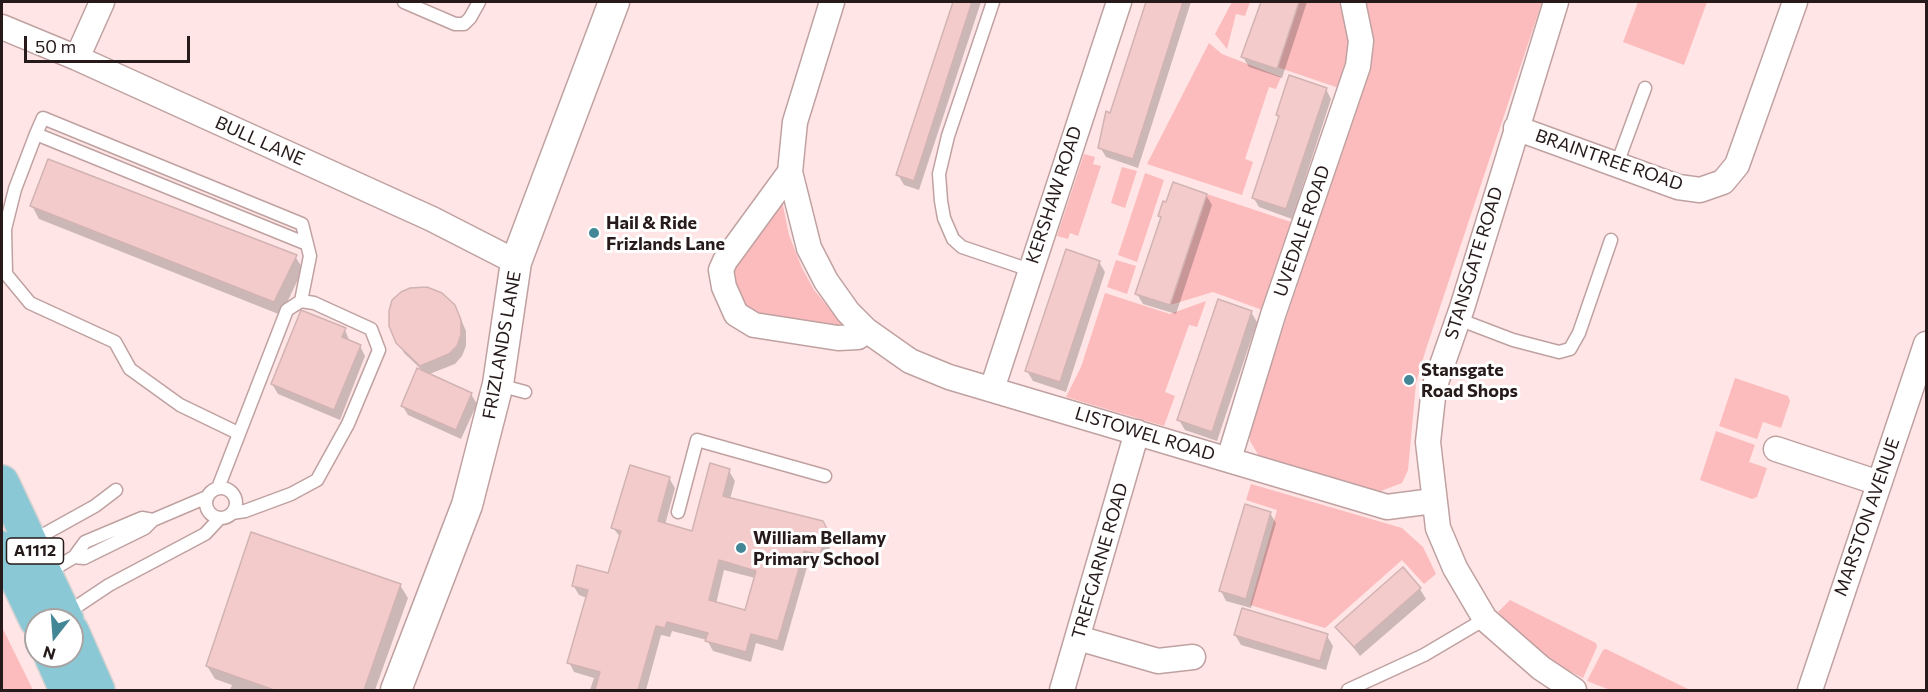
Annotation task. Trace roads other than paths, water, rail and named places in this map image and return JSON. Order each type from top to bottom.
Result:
[{"type":"main road","name":"A1112","points":[[2,482],[16,545],[47,573],[56,608]]},
{"type":"main road","name":"A1112","points":[[84,665],[98,690]]},
{"type":"main road","points":[[56,668],[66,690]]},
{"type":"street","points":[[77,58],[102,2]]},
{"type":"street","name":"FRIZLANDS LANE","points":[[396,690],[511,388],[516,262],[614,2]]},
{"type":"street","name":"LISTOWEL ROAD","points":[[832,2],[795,122],[790,172],[809,248],[826,281],[848,312],[866,330],[910,361],[949,377],[1387,507],[1433,501]]},
{"type":"street","name":"KERSHAW ROAD","points":[[992,389],[1119,2]]},
{"type":"street","name":"UVEDALE ROAD","points":[[1229,459],[1273,315],[1358,66],[1361,40],[1353,2]]},
{"type":"street","name":"STANSGATE ROAD","points":[[1556,2],[1458,319],[1434,388],[1428,442],[1433,501],[1438,528],[1455,568],[1485,618],[1541,668],[1575,690]]},
{"type":"street","name":"BRAINTREE ROAD","points":[[1516,128],[1678,187],[1700,190],[1723,182],[1737,165],[1795,2]]},
{"type":"street","name":"BULL LANE","points":[[2,27],[77,58],[432,219],[516,262]]},
{"type":"street","points":[[790,172],[725,261],[722,270],[728,296],[736,314],[754,325],[838,338],[858,337],[866,330]]},
{"type":"street","name":"MARSTON AVENUE","points":[[1810,690],[1926,344]]},
{"type":"street","name":"TREFGARNE ROAD","points":[[1062,690],[1137,432]]},
{"type":"street","points":[[1776,449],[1879,483]]},
{"type":"street","points":[[1078,638],[1158,661],[1193,657]]},
{"type":"lane","points":[[404,2],[455,24],[464,24],[479,2]]},
{"type":"lane","points":[[993,2],[948,136],[939,174],[941,201],[944,218],[953,239],[962,247],[1030,270]]},
{"type":"lane","points":[[1617,164],[1645,88]]},
{"type":"lane","points":[[47,573],[85,542],[142,518],[153,519],[207,497],[218,488],[287,310],[300,301],[310,256],[302,224],[43,118],[15,189],[5,229],[6,274],[30,303],[115,342],[130,369],[180,405],[238,433]]},
{"type":"lane","points":[[1458,319],[1513,340],[1559,352],[1570,349],[1579,333],[1611,240]]},
{"type":"lane","points":[[207,497],[209,512],[226,516],[291,494],[316,480],[348,424],[380,350],[371,329],[314,303],[300,301]]},
{"type":"lane","points":[[678,512],[697,440],[825,476]]},
{"type":"lane","points":[[77,608],[109,585],[206,534],[226,516],[236,503],[229,490],[218,488]]},
{"type":"lane","points":[[16,545],[95,506],[116,490]]},
{"type":"lane","points":[[47,573],[146,528],[153,519]]},
{"type":"lane","points":[[1348,690],[1424,655],[1485,618]]},
{"type":"place","name":"Hail & Ride Frizlands Lane","points":[[594,233]]},
{"type":"place","name":"Stansgate Road Shops","points":[[1409,380]]},
{"type":"place","name":"William Bellamy Primary School","points":[[741,548]]}]
